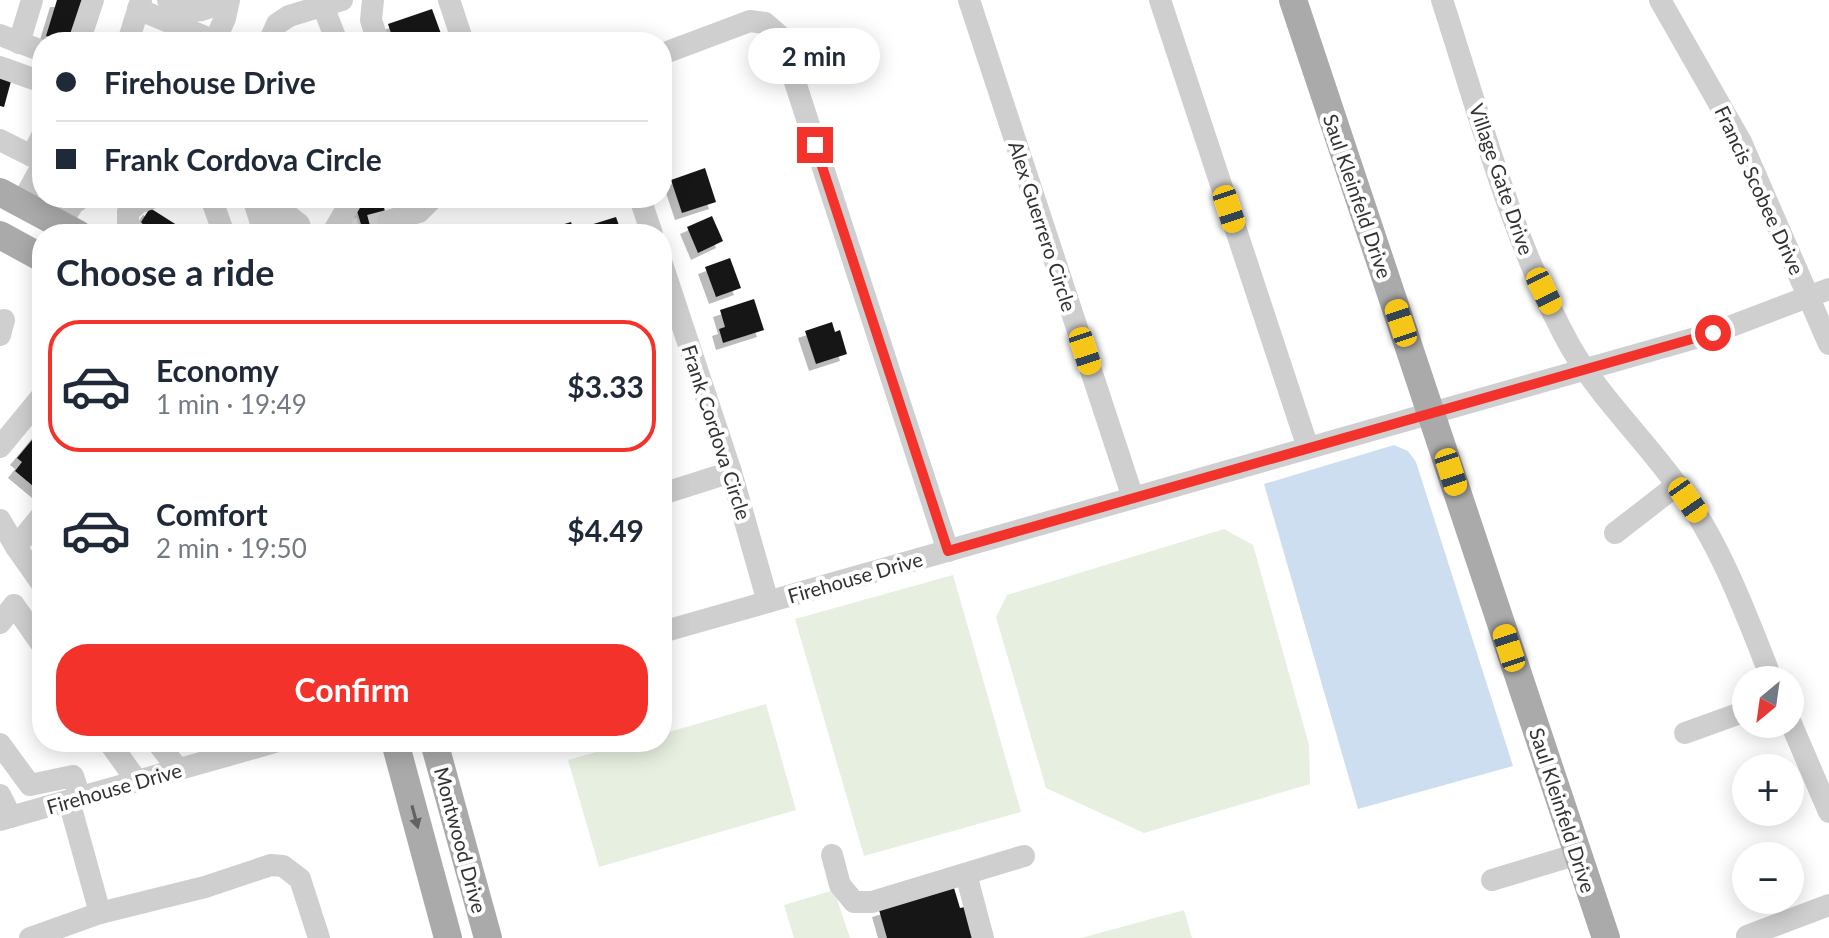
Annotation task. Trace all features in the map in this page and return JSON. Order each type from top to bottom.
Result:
[{"type":"main road","name":"Saul Kleinfeld Drive","points":[[1293,0],[1606,938]]},
{"type":"main road","points":[[7,205],[43,224]]},
{"type":"main road","points":[[0,235],[32,253]]},
{"type":"main road","name":"Montwood Drive","points":[[398,752],[448,938]]},
{"type":"main road","name":"Montwood Drive","points":[[437,752],[488,938]]},
{"type":"street","points":[[32,0],[10,39],[32,47]]},
{"type":"street","points":[[82,32],[93,0]]},
{"type":"street","points":[[97,32],[107,0]]},
{"type":"street","points":[[168,0],[182,11],[191,13],[227,0],[220,32]]},
{"type":"street","points":[[449,0],[460,32]]},
{"type":"street","name":"Alex Guerrero Circle","points":[[969,0],[1133,498]]},
{"type":"street","points":[[1160,0],[1308,448]]},
{"type":"street","name":"Village Gate Drive","points":[[1442,0],[1518,231],[1563,332],[1585,369],[1698,516],[1716,549],[1766,666]]},
{"type":"street","name":"Francis Scobee Drive","points":[[1660,0],[1741,142],[1819,293],[1829,344]]},
{"type":"street","points":[[375,32],[371,20],[378,1]]},
{"type":"street","points":[[273,32],[287,8],[333,3],[336,32]]},
{"type":"street","points":[[131,32],[139,4],[196,32]]},
{"type":"street","points":[[672,50],[750,21],[765,23],[780,36],[948,551]]},
{"type":"street","points":[[0,67],[32,78]]},
{"type":"street","points":[[0,140],[32,157]]},
{"type":"street","points":[[7,205],[32,171]]},
{"type":"street","points":[[270,208],[299,224]]},
{"type":"street","points":[[395,224],[423,208]]},
{"type":"street","name":"Firehouse Drive","points":[[672,629],[1713,333],[1819,293]]},
{"type":"street","name":"Frank Cordova Circle","points":[[672,298],[731,472],[768,602]]},
{"type":"street","points":[[0,447],[32,408]]},
{"type":"street","points":[[672,491],[731,472]]},
{"type":"street","points":[[1615,533],[1677,485]]},
{"type":"street","points":[[0,520],[32,570]]},
{"type":"street","points":[[16,547],[32,527]]},
{"type":"street","points":[[0,623],[14,605],[32,631]]},
{"type":"street","points":[[1685,733],[1732,716]]},
{"type":"street","points":[[1797,738],[1829,812]]},
{"type":"street","points":[[0,744],[30,785],[73,776],[74,799],[100,913]]},
{"type":"street","points":[[116,752],[137,781]]},
{"type":"street","points":[[165,752],[178,769]]},
{"type":"street","name":"Firehouse Drive","points":[[6,819],[237,752]]},
{"type":"street","points":[[0,795],[6,819]]},
{"type":"street","points":[[1492,880],[1578,854]]},
{"type":"street","points":[[832,855],[840,885],[854,902],[872,902],[1024,856]]},
{"type":"street","points":[[30,938],[100,913],[205,887],[271,865],[283,866],[300,879],[319,938]]},
{"type":"street","points":[[966,874],[983,938]]},
{"type":"street","points":[[1747,936],[1829,905]]},
{"type":"green space","points":[[1224,529],[1253,545],[1309,745],[1310,784],[1144,833],[1046,788],[996,617],[1007,595]]},
{"type":"green space","points":[[953,575],[1021,812],[864,856],[795,619]]},
{"type":"green space","points":[[766,704],[796,810],[599,867],[568,760],[596,752],[672,752],[672,731]]},
{"type":"green space","points":[[834,890],[850,938],[794,938],[784,905]]},
{"type":"green space","points":[[1184,910],[1192,938],[1081,938]]},
{"type":"water","points":[[1394,445],[1408,451],[1416,462],[1513,766],[1358,809],[1264,484]]},
{"type":"building","points":[[57,0],[85,0],[75,32],[47,32]]},
{"type":"building","points":[[432,9],[440,32],[391,32],[388,24]]},
{"type":"building","points":[[0,70],[13,74],[4,107],[0,106]]},
{"type":"building","points":[[705,168],[716,202],[682,213],[672,180]]},
{"type":"building","points":[[150,208],[175,224],[140,224]]},
{"type":"building","points":[[261,208],[276,208],[276,209],[263,214]]},
{"type":"building","points":[[356,208],[384,208],[389,224],[361,224]]},
{"type":"building","points":[[712,216],[723,241],[698,253],[687,227]]},
{"type":"building","points":[[616,217],[618,224],[593,224]]},
{"type":"building","points":[[730,258],[741,288],[716,297],[705,267]]},
{"type":"building","points":[[754,299],[764,330],[723,343],[719,329],[725,327],[720,310]]},
{"type":"building","points":[[832,322],[835,332],[840,330],[847,354],[816,364],[805,331]]},
{"type":"building","points":[[32,440],[32,485],[15,471],[22,462],[17,458]]},
{"type":"building","points":[[954,888],[960,908],[965,907],[974,938],[887,938],[879,910]]},
{"type":"tunnel","points":[[376,224],[388,221]]},
{"type":"route","points":[[815,145],[948,551],[1713,333]]}]
